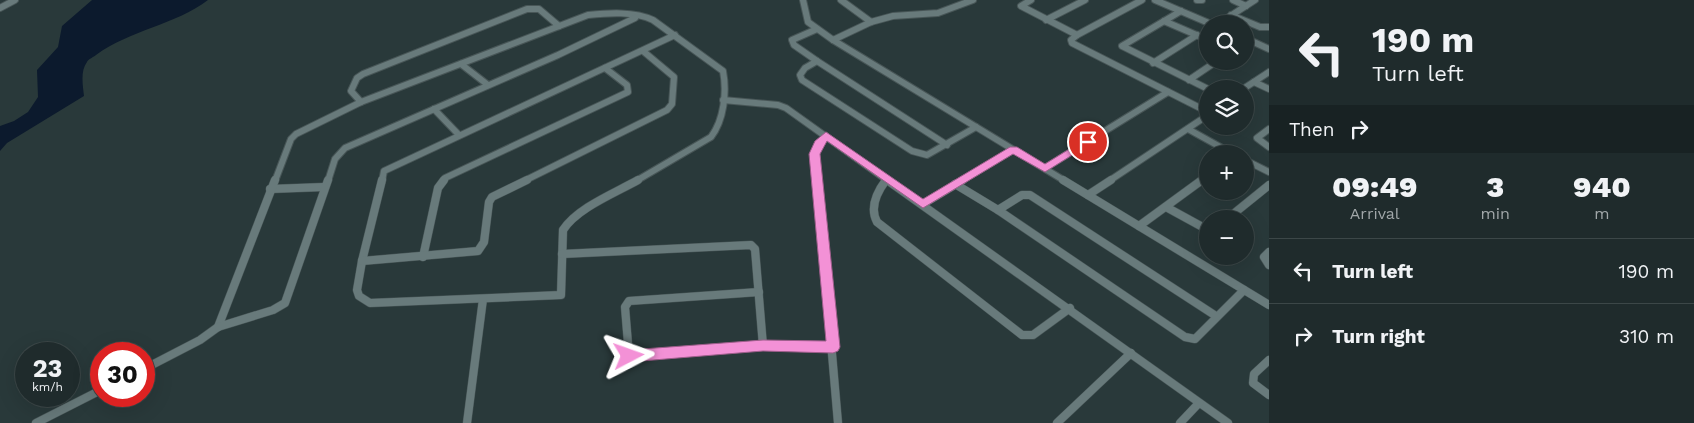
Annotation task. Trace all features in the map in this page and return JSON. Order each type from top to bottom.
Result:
[{"type":"street","points":[[0,8],[15,0]]},
{"type":"street","points":[[803,0],[806,17],[817,29],[833,40],[1269,305]]},
{"type":"street","points":[[841,0],[871,22]]},
{"type":"street","points":[[833,40],[871,22],[893,16],[938,13],[973,0]]},
{"type":"street","points":[[1031,0],[1021,6],[1077,35]]},
{"type":"street","points":[[1046,20],[1085,0]]},
{"type":"street","points":[[1142,0],[1077,35],[1072,40],[1072,43],[1199,108]]},
{"type":"street","points":[[1155,0],[1199,19]]},
{"type":"street","points":[[1232,0],[1246,6]]},
{"type":"street","points":[[1231,15],[1255,0]]},
{"type":"street","points":[[361,102],[351,91],[357,78],[363,74],[527,9],[539,9],[559,26]]},
{"type":"street","points":[[1181,11],[1122,46],[1199,85]]},
{"type":"street","points":[[218,327],[291,139],[311,125],[361,102],[559,26],[595,14],[650,18],[723,71],[725,80],[723,100],[715,130],[708,140],[581,212],[568,222],[563,230],[561,295],[365,302],[359,296],[357,290],[362,261],[384,171],[674,36]]},
{"type":"street","points":[[155,362],[200,340],[218,327],[273,310],[285,303],[324,186],[335,159],[345,148],[609,32],[626,20],[639,17]]},
{"type":"street","points":[[1164,21],[1197,35]]},
{"type":"street","points":[[1254,25],[1269,27]]},
{"type":"street","points":[[817,29],[794,38],[792,43],[947,144]]},
{"type":"street","points":[[1153,63],[1197,35]]},
{"type":"street","points":[[1254,42],[1269,49]]},
{"type":"street","points":[[362,261],[478,251],[484,242],[489,202],[492,197],[667,110],[672,104],[674,77],[643,52]]},
{"type":"street","points":[[817,61],[804,68],[800,76],[802,80],[912,151],[928,155],[976,127]]},
{"type":"street","points":[[461,64],[488,85]]},
{"type":"street","points":[[423,257],[438,188],[441,182],[445,178],[628,92],[627,85],[605,68]]},
{"type":"street","points":[[1189,80],[1204,70]]},
{"type":"street","points":[[1254,82],[1269,72]]},
{"type":"street","points":[[1254,82],[1269,89]]},
{"type":"street","points":[[1045,168],[1168,92]]},
{"type":"street","points":[[723,100],[782,106],[1070,308],[1228,423]]},
{"type":"street","points":[[434,109],[459,135]]},
{"type":"street","points":[[1088,195],[1199,120]]},
{"type":"street","points":[[1188,129],[1217,145]]},
{"type":"street","points":[[1269,129],[1257,138],[1269,147]]},
{"type":"street","points":[[826,136],[818,143],[814,154],[833,347],[838,423]]},
{"type":"street","points":[[923,204],[1013,150]]},
{"type":"street","points":[[1254,164],[1269,172]]},
{"type":"street","points":[[888,179],[878,191],[874,206],[876,220],[891,234],[1022,335],[1033,336],[1070,308]]},
{"type":"street","points":[[1139,226],[1199,182]]},
{"type":"street","points":[[956,184],[998,210],[1185,337],[1195,338],[1244,290]]},
{"type":"street","points":[[1238,210],[1269,185]]},
{"type":"street","points":[[270,189],[324,186]]},
{"type":"street","points":[[998,210],[1022,195],[1030,195],[1216,316]]},
{"type":"street","points":[[1166,207],[1199,225]]},
{"type":"street","points":[[562,254],[751,245],[755,249],[763,346]]},
{"type":"street","points":[[1269,252],[1264,257],[1269,265]]},
{"type":"street","points":[[759,292],[633,299],[625,307],[629,356],[763,346],[833,347]]},
{"type":"street","points":[[467,423],[483,299]]},
{"type":"street","points":[[1057,423],[1130,352]]},
{"type":"street","points":[[1269,360],[1254,374],[1253,383],[1269,395]]},
{"type":"street","points":[[36,423],[90,396]]},
{"type":"street","points":[[1180,423],[1199,403]]},
{"type":"water","points":[[92,0],[208,0],[181,16],[109,46],[90,59],[85,66],[83,74],[84,96],[7,143],[0,151],[0,126],[14,121],[28,112],[38,97],[37,70],[58,47],[62,26]]},
{"type":"route","points":[[629,356],[763,346],[833,347],[814,154],[818,143],[826,136],[923,204],[1013,150],[1045,168],[1088,142]]}]
